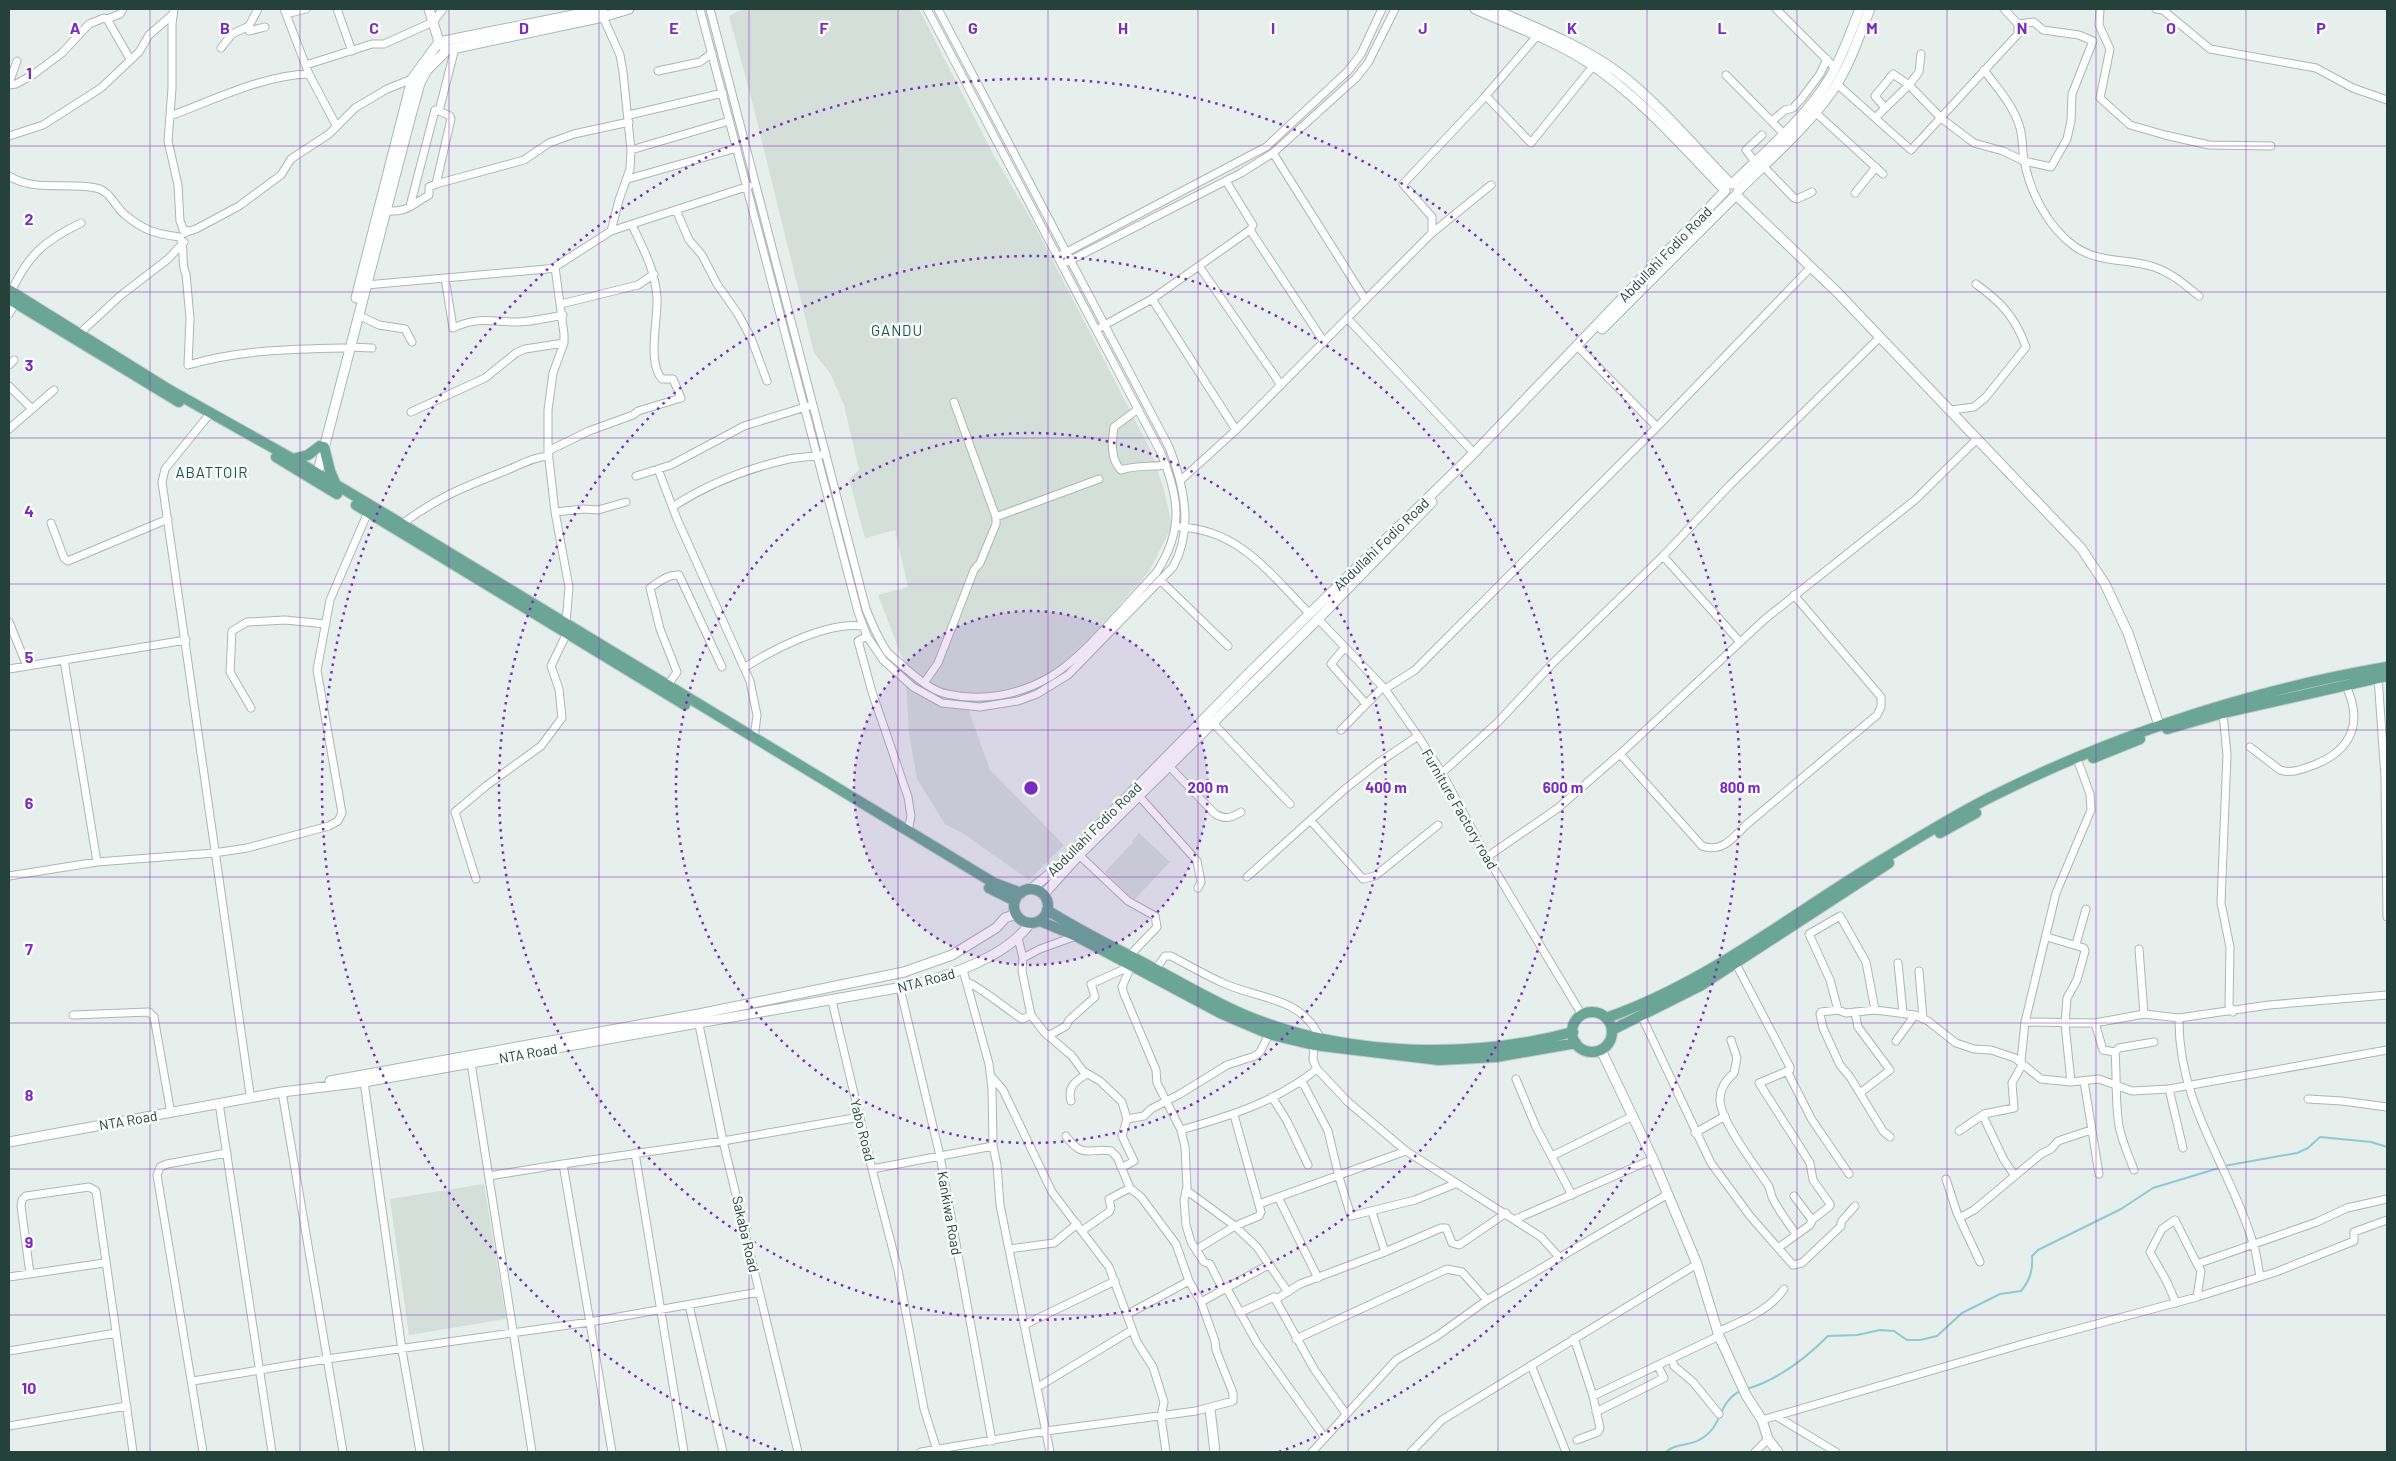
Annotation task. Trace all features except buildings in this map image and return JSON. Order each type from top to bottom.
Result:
[{"type":"main road","points":[[429,9],[439,42],[451,49]]},
{"type":"main road","points":[[313,475],[322,447],[347,347],[412,78],[439,42],[629,9]]},
{"type":"main road","points":[[1475,9],[1593,66],[1637,101],[1837,292],[1879,338],[1951,410],[2081,548],[2105,584],[2128,633],[2159,725]]},
{"type":"main road","points":[[1494,9],[1569,43],[1618,73],[1642,93],[1732,191]]},
{"type":"main road","name":"Abdullahi Fodio Road","points":[[1759,164],[1817,97],[1835,68],[1860,9]]},
{"type":"main road","name":"Abdullahi Fodio Road","points":[[1043,895],[1080,855],[1213,723],[1314,616],[1732,191],[1815,112],[1847,66],[1870,9]]},
{"type":"main road","points":[[347,347],[358,315],[420,83],[432,62],[451,49],[603,13]]},
{"type":"main road","name":"Abdullahi Fodio Road","points":[[1022,894],[1056,869],[1314,616],[1581,350],[1732,191]]},
{"type":"main road","points":[[11,296],[79,334],[168,390],[293,459],[313,475],[337,486],[402,524],[566,628],[667,686],[994,883],[1022,894],[1043,895],[1048,904],[1047,910],[1035,922]]},
{"type":"main road","points":[[11,296],[164,396],[208,416],[313,475],[368,512],[1022,894]]},
{"type":"main road","points":[[293,459],[308,455],[322,447]]},
{"type":"main road","points":[[322,447],[337,486]]},
{"type":"main road","points":[[1606,1018],[1639,1006],[1694,979],[1878,862],[1999,793],[2117,740],[2200,711],[2387,667]]},
{"type":"main road","points":[[1612,1030],[1692,990],[1895,860],[1994,803],[2079,764],[2158,731],[2223,713],[2383,676]]},
{"type":"main road","points":[[1022,894],[1016,914],[1025,922],[1035,922],[1076,936],[1130,961],[1156,969],[1245,1015],[1317,1042],[1460,1051],[1542,1041],[1572,1032]]},
{"type":"main road","points":[[1047,910],[1222,1014],[1269,1034],[1439,1060],[1496,1057],[1576,1043]]},
{"type":"main road","name":"NTA Road","points":[[9,1142],[282,1092],[364,1082],[471,1063],[698,1019],[904,972],[952,955],[996,928],[1005,918],[1016,914]]},
{"type":"main road","name":"NTA Road","points":[[9,1136],[698,1019],[832,1000],[900,988],[963,970],[977,964],[1018,938],[1035,922]]},
{"type":"main road","points":[[1594,1012],[1606,1018],[1612,1030],[1608,1045],[1601,1050],[1592,1052],[1583,1050],[1576,1043],[1572,1032],[1575,1023],[1582,1015],[1594,1012]]},
{"type":"main road","points":[[1601,1050],[1653,1159],[1697,1264],[1718,1334],[1746,1395],[1762,1420],[1768,1439],[1778,1452]]},
{"type":"main road","points":[[1210,1408],[1215,1452]]},
{"type":"street","points":[[17,61],[9,84],[16,84],[34,74],[62,53],[89,24],[120,14],[123,9]]},
{"type":"street","points":[[249,40],[249,28],[258,9]]},
{"type":"street","points":[[306,9],[285,11],[310,74],[336,125]]},
{"type":"street","points":[[337,9],[352,51]]},
{"type":"street","points":[[306,65],[372,44],[384,44],[434,22],[443,9]]},
{"type":"street","points":[[700,9],[817,456],[867,636],[883,660],[914,687],[942,703],[980,706],[1018,701],[1037,694],[1068,675],[1156,573],[1180,526],[1176,496],[1166,465],[927,9]]},
{"type":"street","points":[[710,9],[866,609],[875,632],[889,654],[924,683],[946,694],[979,698],[1015,693],[1049,677],[1094,643],[1160,581],[1177,559],[1184,496],[1181,480],[1169,447],[938,9]]},
{"type":"street","points":[[1057,257],[1266,147],[1339,81],[1354,64],[1382,9]]},
{"type":"street","points":[[1062,265],[1226,181],[1274,153],[1356,78],[1368,63],[1395,9]]},
{"type":"street","points":[[1776,9],[1835,68]]},
{"type":"street","points":[[1836,84],[1876,117],[1911,150],[2018,34],[2018,24],[2004,9]]},
{"type":"street","points":[[2100,9],[2099,25],[2110,49],[2100,98],[2130,125],[2209,145],[2271,146]]},
{"type":"street","points":[[2156,9],[2163,10],[2210,49],[2316,68],[2353,88],[2387,100]]},
{"type":"street","points":[[9,136],[43,125],[101,88],[139,52],[149,35],[173,12]]},
{"type":"street","points":[[173,12],[172,88],[168,141],[178,185],[180,221],[187,232],[184,244],[184,269],[190,318],[188,365],[216,356],[267,350],[372,348]]},
{"type":"street","points":[[603,13],[620,55],[629,118],[631,150],[628,180],[619,200],[611,231]]},
{"type":"street","points":[[107,19],[130,59]]},
{"type":"street","points":[[1885,108],[1875,96],[1894,74],[1941,118],[1974,144],[2003,151],[2024,161],[2051,167],[2067,139],[2071,121],[2072,94],[2092,41],[2079,35],[2043,30],[2034,22],[2018,24]]},
{"type":"street","points":[[221,48],[232,34],[249,28],[265,27]]},
{"type":"street","points":[[1432,233],[1432,217],[1403,184],[1486,96],[1536,37]]},
{"type":"street","points":[[439,111],[451,49]]},
{"type":"street","points":[[658,71],[700,62],[712,53]]},
{"type":"street","points":[[1876,117],[1909,86],[1919,72],[1920,54]]},
{"type":"street","points":[[1772,121],[1785,110],[1793,108],[1802,98],[1820,74],[1826,59]]},
{"type":"street","points":[[1486,96],[1531,143],[1593,66]]},
{"type":"street","points":[[1984,70],[2011,107],[2020,129],[2024,161],[2033,188],[2048,221],[2074,246],[2095,258],[2154,267],[2176,277],[2199,296]]},
{"type":"street","points":[[170,116],[269,79],[288,74],[310,74]]},
{"type":"street","points":[[1726,75],[1784,134]]},
{"type":"street","points":[[187,232],[223,215],[261,190],[281,175],[291,159],[329,134],[336,125],[374,95],[412,78]]},
{"type":"street","points":[[385,211],[402,212],[429,195],[429,187],[524,160],[549,143],[574,134],[723,93]]},
{"type":"street","points":[[410,206],[435,110],[450,116],[451,119],[436,184]]},
{"type":"street","points":[[1815,112],[1883,174]]},
{"type":"street","points":[[631,150],[729,121]]},
{"type":"street","points":[[1762,135],[1746,150],[1794,198],[1798,199],[1812,192]]},
{"type":"street","points":[[628,180],[737,148]]},
{"type":"street","points":[[1274,153],[1365,299]]},
{"type":"street","points":[[1855,193],[1876,167]]},
{"type":"street","points":[[9,176],[27,183],[97,188],[111,198],[123,213],[145,230],[156,234],[180,237],[184,244]]},
{"type":"street","points":[[1096,330],[1152,299],[1250,230],[1253,225],[1226,181]]},
{"type":"street","points":[[366,285],[555,267],[611,231],[755,184]]},
{"type":"street","points":[[1181,480],[1281,386],[1348,319],[1365,299],[1400,268],[1432,233],[1491,185]]},
{"type":"street","points":[[676,210],[689,240],[702,254],[717,284],[738,314],[751,338],[768,381]]},
{"type":"street","points":[[9,314],[11,296],[20,272],[35,252],[54,236],[81,223]]},
{"type":"street","points":[[402,524],[429,504],[446,495],[532,458],[549,454],[589,431],[633,415],[638,411],[681,398],[673,379],[662,379],[655,367],[656,297],[654,274],[652,265],[632,225]]},
{"type":"street","points":[[1250,230],[1324,342]]},
{"type":"street","points":[[79,334],[120,296],[184,244]]},
{"type":"street","points":[[1199,266],[1281,386]]},
{"type":"street","points":[[476,879],[456,812],[486,786],[541,746],[562,718],[559,689],[550,666],[566,628],[569,587],[555,512],[549,454],[548,410],[553,374],[564,343],[561,304],[555,267]]},
{"type":"street","points":[[1341,730],[1384,688],[1415,670],[1657,427],[1811,267]]},
{"type":"street","points":[[561,304],[638,286],[654,274]]},
{"type":"street","points":[[445,278],[454,328],[473,320],[488,319],[519,322],[562,315]]},
{"type":"street","points":[[1951,410],[1974,407],[1986,397],[2026,347],[2021,331],[2000,302],[1976,284]]},
{"type":"street","points":[[1152,299],[1236,430]]},
{"type":"street","points":[[358,315],[380,325],[405,328],[412,342]]},
{"type":"street","points":[[1348,319],[1474,453]]},
{"type":"street","points":[[1442,773],[1498,722],[1552,664],[1663,556],[1730,485],[1879,338]]},
{"type":"street","points":[[411,412],[485,378],[516,353],[525,349],[564,343]]},
{"type":"street","points":[[1581,350],[1657,427]]},
{"type":"street","points":[[9,386],[32,410]]},
{"type":"street","points":[[9,428],[54,390]]},
{"type":"street","points":[[924,683],[938,663],[974,570],[980,563],[996,524],[996,517],[954,402]]},
{"type":"street","points":[[636,476],[671,465],[744,426],[813,404]]},
{"type":"street","points":[[1138,409],[1114,427],[1112,440],[1116,465],[1121,470],[1129,467],[1140,468],[1166,465]]},
{"type":"street","points":[[208,416],[165,470],[162,482],[250,1094]]},
{"type":"street","points":[[1487,857],[1558,808],[1620,754],[1740,642],[1794,595],[1840,562],[1915,500],[1978,439]]},
{"type":"street","points":[[674,506],[689,496],[745,472],[791,459],[826,454]]},
{"type":"street","points":[[658,469],[665,492],[674,506],[677,519],[750,681],[756,715],[754,738]]},
{"type":"street","points":[[996,517],[1099,479]]},
{"type":"street","points":[[555,512],[584,509],[598,510],[626,502]]},
{"type":"street","points":[[9,876],[97,862],[214,853],[247,848],[329,826],[338,821],[342,813],[317,670],[330,600],[368,512]]},
{"type":"street","points":[[51,523],[64,558],[68,561],[168,519]]},
{"type":"street","name":"Furniture Factory road","points":[[1180,526],[1223,536],[1252,554],[1384,688],[1442,773],[1487,857],[1582,1015]]},
{"type":"street","points":[[1663,556],[1740,642]]},
{"type":"street","points":[[667,686],[677,672],[660,629],[650,588],[662,579],[674,574],[679,575],[722,667]]},
{"type":"street","points":[[1160,581],[1228,646]]},
{"type":"street","points":[[1620,754],[1702,846],[1717,848],[1728,844],[1746,825],[1877,715],[1881,707],[1880,697],[1794,595]]},
{"type":"street","points":[[251,708],[230,672],[232,631],[246,622],[285,620],[326,624]]},
{"type":"street","points":[[9,622],[27,666]]},
{"type":"street","points":[[744,668],[764,655],[802,638],[849,624],[863,626]]},
{"type":"street","points":[[867,636],[858,641],[872,692],[908,797],[911,816],[908,831]]},
{"type":"street","points":[[9,669],[186,640]]},
{"type":"street","points":[[1345,648],[1331,664],[1366,704]]},
{"type":"street","points":[[64,660],[97,862]]},
{"type":"street","points":[[2383,676],[2387,917]]},
{"type":"street","points":[[2250,746],[2285,772],[2307,767],[2325,760],[2339,751],[2351,734],[2355,723],[2352,703],[2345,684]]},
{"type":"street","points":[[2223,713],[2228,755],[2221,903],[2230,947],[2231,1009]]},
{"type":"street","points":[[1213,723],[1290,804]]},
{"type":"street","points":[[1247,877],[1345,789],[1371,768],[1418,736]]},
{"type":"street","points":[[1959,1131],[1984,1116],[2014,1108],[2012,1083],[2021,1063],[2025,1022],[2047,937],[2056,893],[2091,810],[2090,794],[2079,764]]},
{"type":"street","points":[[1169,766],[1215,814],[1223,818],[1232,818],[1241,812]]},
{"type":"street","points":[[1139,796],[1197,861],[1201,882],[1198,888]]},
{"type":"street","points":[[1311,821],[1363,879],[1375,876],[1438,825]]},
{"type":"street","points":[[1048,1036],[1066,1026],[1069,1020],[1096,997],[1091,984],[1130,961],[1157,927],[1156,916],[1128,901],[1080,855]]},
{"type":"street","points":[[2076,944],[2086,909]]},
{"type":"street","points":[[1838,1010],[1830,980],[1809,934],[1840,916],[1866,962],[1875,1010]]},
{"type":"street","points":[[1023,958],[1040,949],[1076,936]]},
{"type":"street","points":[[2047,937],[2076,944],[2084,948],[2085,951],[2077,980],[2067,998],[2064,1024],[2071,1082]]},
{"type":"street","points":[[1018,938],[1023,958],[1022,971],[1031,1015],[1048,1036],[1072,1056],[1087,1074],[1100,1081],[1122,1102],[1127,1119],[1122,1136],[1134,1161],[1121,1168]]},
{"type":"street","points":[[2140,949],[2144,1014]]},
{"type":"street","points":[[1156,969],[1165,956],[1171,956],[1224,984],[1289,1005],[1305,1014],[1317,1042],[1313,1060],[1316,1070],[1348,1102],[1406,1151],[1455,1184],[1516,1219],[1541,1237],[1560,1257]]},
{"type":"street","points":[[1130,961],[1122,987],[1124,994],[1153,1062],[1156,1083],[1181,1130],[1185,1147],[1186,1225],[1191,1242],[1204,1262],[1210,1264],[1222,1288],[1226,1287]]},
{"type":"street","points":[[1735,962],[1790,1067],[1790,1070],[1787,1072],[1759,1083],[1810,1164],[1813,1180],[1830,1204],[1812,1220],[1810,1225],[1778,1248]]},
{"type":"street","points":[[1898,964],[1903,1013]]},
{"type":"street","points":[[963,970],[990,1076],[993,1146],[997,1165],[1000,1205],[1050,1452]]},
{"type":"street","points":[[1919,971],[1923,1018]]},
{"type":"street","points":[[967,982],[974,984],[982,992],[1022,1019],[1031,1015]]},
{"type":"street","name":"Kankiwa Road","points":[[900,988],[940,1156],[992,1441]]},
{"type":"street","points":[[2025,1022],[2095,1023],[2144,1014],[2179,1018],[2219,1013],[2231,1009],[2387,995]]},
{"type":"street","name":"Yabo Road","points":[[832,1000],[872,1169],[993,1146]]},
{"type":"street","points":[[1890,1137],[1883,1131],[1840,1065],[1820,1020],[1821,1012],[1875,1010],[1916,1015],[1923,1018],[1956,1043],[1974,1049],[1991,1050],[2021,1063],[2041,1079],[2071,1082],[2099,1079],[2132,1091],[2169,1089],[2387,1050]]},
{"type":"street","points":[[72,1015],[149,1012],[154,1017],[170,1108]]},
{"type":"street","points":[[1855,1012],[1858,1027],[1890,1069],[1860,1093]]},
{"type":"street","points":[[1640,1015],[1711,1163],[1750,1216],[1793,1265],[1798,1266],[1841,1226],[1840,1222],[1855,1206]]},
{"type":"street","points":[[1896,1041],[1916,1015]]},
{"type":"street","points":[[2179,1018],[2179,1045],[2187,1085],[2254,1244],[2260,1277]]},
{"type":"street","name":"Sakaba Road","points":[[698,1019],[724,1141],[798,1452]]},
{"type":"street","points":[[2095,1023],[2103,1050],[2115,1052]]},
{"type":"street","points":[[1127,1119],[1144,1116],[1148,1111],[1227,1065],[1255,1056],[1260,1052],[1269,1034]]},
{"type":"street","points":[[1731,1040],[1737,1058],[1734,1073],[1725,1080],[1720,1097],[1725,1116],[1757,1172],[1769,1186],[1771,1196],[1778,1208],[1796,1234]]},
{"type":"street","points":[[2134,1170],[2121,1133],[2115,1085],[2115,1052],[2119,1048],[2154,1042]]},
{"type":"street","points":[[471,1063],[532,1452]]},
{"type":"street","points":[[1181,1130],[1251,1109],[1300,1083],[1316,1070]]},
{"type":"street","points":[[1787,1072],[1812,1120],[1849,1174]]},
{"type":"street","points":[[1071,1101],[1069,1094],[1072,1084],[1087,1074]]},
{"type":"street","points":[[990,1076],[1003,1090],[1052,1192],[1109,1267],[1128,1314],[1132,1330],[1153,1367],[1164,1402],[1161,1417],[1166,1452]]},
{"type":"street","points":[[1516,1079],[1536,1127],[1572,1194]]},
{"type":"street","points":[[2084,1081],[2099,1174]]},
{"type":"street","points":[[364,1082],[402,1350],[420,1452]]},
{"type":"street","points":[[1300,1083],[1304,1085],[1328,1131],[1351,1216],[1415,1200],[1455,1184]]},
{"type":"street","points":[[2169,1089],[2183,1148]]},
{"type":"street","points":[[282,1092],[343,1452]]},
{"type":"street","points":[[1272,1097],[1287,1120],[1308,1165]]},
{"type":"street","points":[[2308,1099],[2387,1107]]},
{"type":"street","points":[[219,1103],[272,1452]]},
{"type":"street","points":[[1197,1249],[1235,1226],[1259,1216],[1259,1204],[1234,1115]]},
{"type":"street","points":[[1552,1156],[1633,1116]]},
{"type":"street","points":[[1695,1133],[1725,1116]]},
{"type":"street","points":[[1984,1116],[2004,1160],[2015,1176]]},
{"type":"street","points":[[489,1176],[724,1141],[860,1117]]},
{"type":"street","points":[[1961,1217],[1974,1210],[2041,1154],[2051,1149],[2058,1141],[2092,1130]]},
{"type":"street","points":[[921,1452],[1046,1431],[1161,1417],[1233,1402],[1234,1398],[1200,1302],[1189,1281],[1176,1244],[1141,1196],[1130,1188],[1117,1157],[1111,1151],[1091,1153],[1080,1150],[1072,1145],[1066,1136]]},
{"type":"street","points":[[1259,1204],[1279,1199],[1406,1151]]},
{"type":"street","points":[[203,1452],[193,1382],[157,1175],[160,1167],[167,1164],[226,1153]]},
{"type":"street","points":[[635,1153],[684,1452]]},
{"type":"street","points":[[1516,1219],[1653,1159]]},
{"type":"street","points":[[563,1164],[612,1452]]},
{"type":"street","points":[[872,1169],[898,1270],[924,1409],[936,1450]]},
{"type":"street","points":[[1946,1179],[1980,1262]]},
{"type":"street","points":[[30,1274],[21,1206],[22,1200],[26,1196],[89,1187],[96,1191],[104,1263],[133,1452]]},
{"type":"street","points":[[1009,1249],[1054,1243],[1109,1212],[1111,1208],[1109,1199],[1130,1188]]},
{"type":"street","points":[[1186,1190],[1235,1226],[1257,1246],[1288,1292]]},
{"type":"street","points":[[1312,1452],[1396,1360],[1438,1336],[1487,1300],[1668,1194]]},
{"type":"street","points":[[1794,1196],[1812,1220]]},
{"type":"street","points":[[1279,1199],[1318,1278]]},
{"type":"street","points":[[2197,1264],[2317,1222],[2346,1208],[2387,1199]]},
{"type":"street","points":[[1372,1212],[1385,1252]]},
{"type":"street","points":[[1239,1313],[1274,1297],[1278,1298],[1300,1284],[1385,1252],[1441,1228],[1446,1228],[1452,1243],[1459,1245],[1506,1213]]},
{"type":"street","points":[[2176,1303],[2168,1282],[2150,1252],[2162,1229],[2175,1220],[2201,1271],[2197,1297]]},
{"type":"street","points":[[1762,1420],[2026,1343],[2197,1297],[2260,1277],[2354,1241],[2354,1232],[2387,1220]]},
{"type":"street","points":[[9,1277],[104,1263]]},
{"type":"street","points":[[1200,1302],[1270,1264]]},
{"type":"street","points":[[1411,1452],[1442,1420],[1697,1264]]},
{"type":"street","points":[[1296,1339],[1447,1269],[1462,1272],[1487,1300]]},
{"type":"street","points":[[1024,1326],[1115,1281]]},
{"type":"street","points":[[1128,1314],[1189,1281]]},
{"type":"street","points":[[1226,1287],[1257,1344],[1324,1438]]},
{"type":"street","points":[[1593,1396],[1672,1359],[1750,1317],[1780,1295],[1784,1289]]},
{"type":"street","points":[[193,1382],[327,1359],[402,1350],[590,1322],[759,1292]]},
{"type":"street","points":[[1274,1297],[1314,1369],[1346,1414]]},
{"type":"street","points":[[689,1305],[723,1452]]},
{"type":"street","points":[[1038,1386],[1132,1330]]},
{"type":"street","points":[[9,1351],[116,1334]]},
{"type":"street","points":[[1574,1338],[1593,1396],[1600,1430],[1577,1440]]},
{"type":"street","points":[[1672,1359],[1674,1366],[1693,1382],[1719,1414]]},
{"type":"street","points":[[1531,1365],[1566,1452]]},
{"type":"street","points":[[1596,1412],[1664,1378],[1658,1366]]},
{"type":"street","points":[[9,1426],[127,1406]]},
{"type":"street","points":[[1776,1416],[1836,1452]]},
{"type":"street","points":[[1755,1452],[1768,1439]]},
{"type":"street","points":[[976,1443],[977,1452]]},
{"type":"shaded area","points":[[743,9],[919,9],[993,154],[1035,226],[1151,451],[1164,490],[1172,526],[1150,570],[1101,627],[1046,678],[967,705],[990,770],[1064,845],[1029,880],[964,834],[945,824],[917,779],[909,733],[905,665],[878,595],[908,587],[895,530],[865,538],[849,479],[859,470],[844,405],[830,373],[814,353],[752,101],[729,16]]},
{"type":"shaded area","points":[[1139,833],[1170,862],[1134,900],[1105,872]]},
{"type":"shaded area","points":[[484,1184],[506,1319],[409,1335],[390,1199]]},
{"type":"waterway","points":[[2224,1166],[2297,1153],[2308,1148],[2320,1137],[2371,1142],[2387,1147]]},
{"type":"waterway","points":[[1747,1389],[1780,1374],[1828,1336],[1857,1335],[1880,1330],[1894,1331],[1907,1340],[1920,1340],[1937,1336],[1962,1313],[2000,1294],[2021,1291],[2030,1275],[2032,1256],[2038,1250],[2121,1209],[2153,1188],[2219,1168]]},
{"type":"waterway","points":[[1666,1452],[1674,1447],[1695,1442],[1707,1435],[1713,1429],[1727,1402],[1740,1391]]},
{"type":"district","name":"GANDU","points":[[897,330]]},
{"type":"district","name":"ABATTOIR","points":[[212,472]]}]
